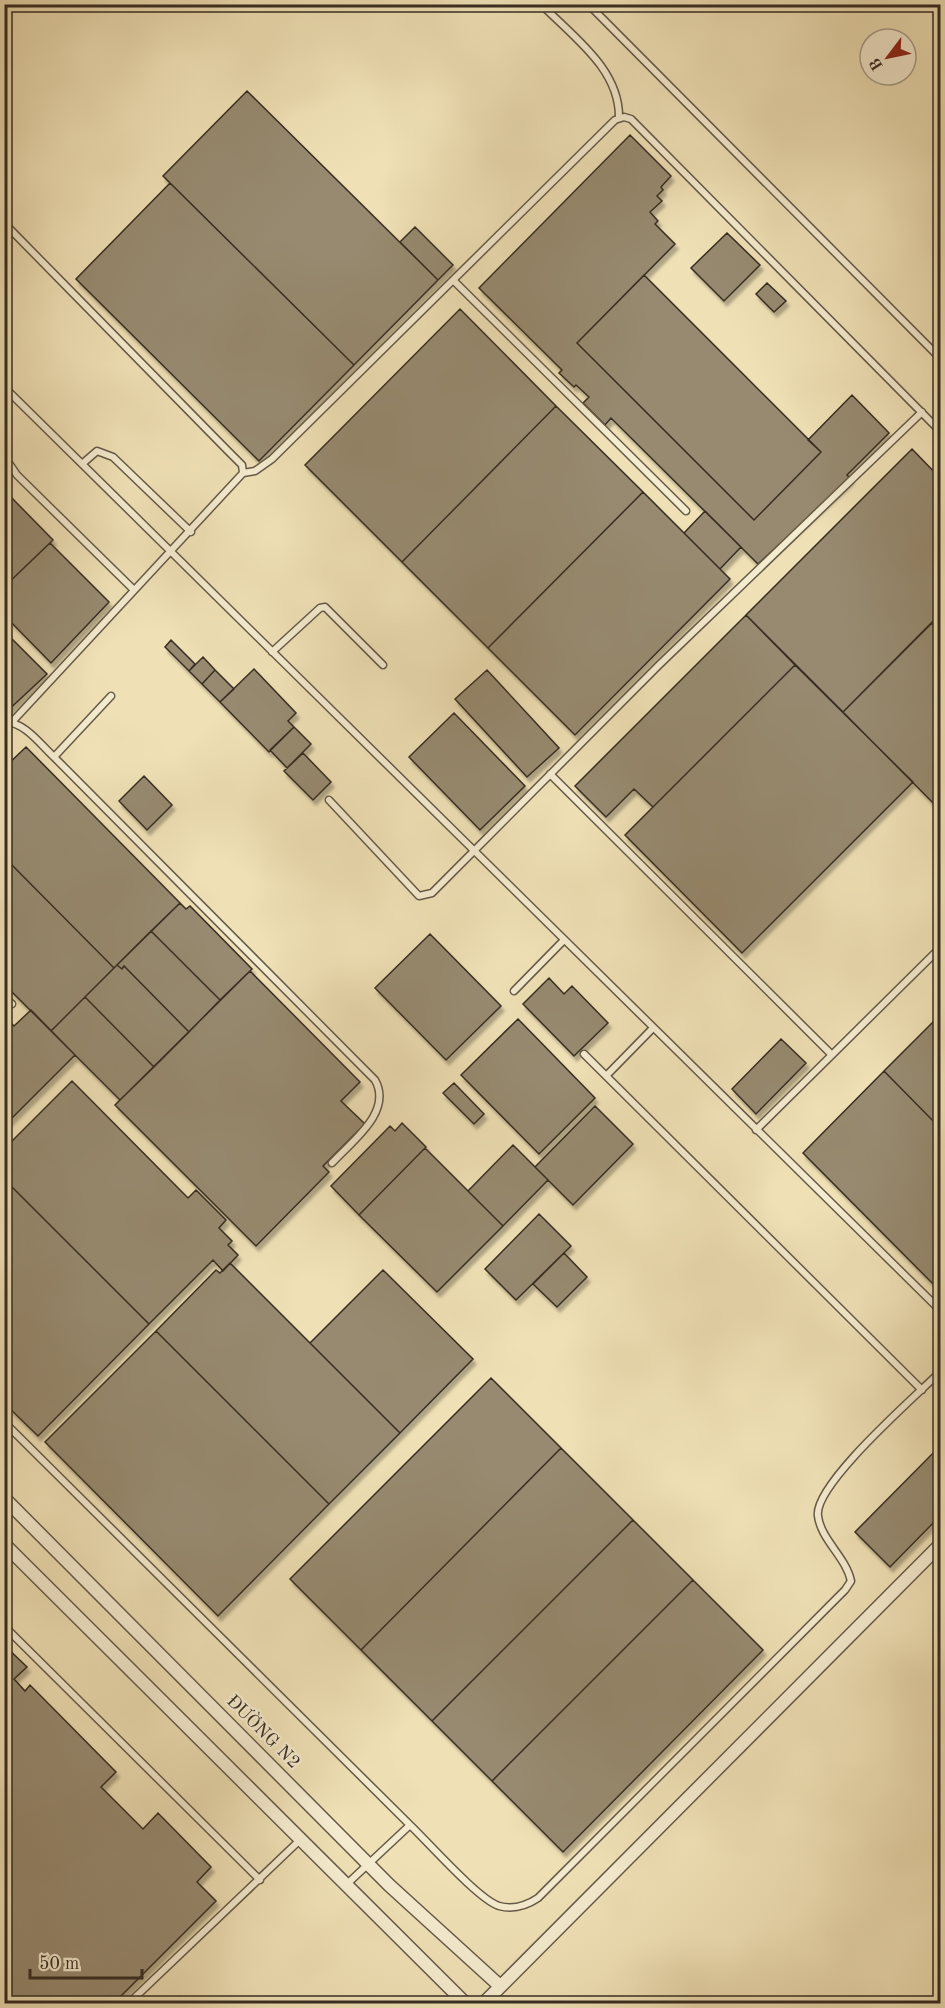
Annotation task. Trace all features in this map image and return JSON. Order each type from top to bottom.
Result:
[{"type":"street","name":"ĐƯỜNG N2","points":[[4,1498],[369,1865],[500,1986]]},
{"type":"street","points":[[4,1544],[466,2004]]},
{"type":"street","points":[[483,2004],[940,1545]]},
{"type":"lane","points":[[541,4],[610,78],[618,101],[619,118]]},
{"type":"lane","points":[[588,4],[940,358]]},
{"type":"lane","points":[[12,722],[133,589],[191,532],[243,473],[255,471],[272,459],[619,118],[631,119],[940,431]]},
{"type":"lane","points":[[4,222],[242,465],[243,473]]},
{"type":"lane","points":[[453,280],[686,511]]},
{"type":"lane","points":[[4,387],[940,1310]]},
{"type":"lane","points":[[328,800],[419,896],[432,893],[659,664],[922,412]]},
{"type":"lane","points":[[82,464],[97,451],[113,457],[191,532]]},
{"type":"lane","points":[[4,456],[17,475],[133,589]]},
{"type":"lane","points":[[272,652],[320,608],[325,607],[383,665]]},
{"type":"lane","points":[[54,757],[111,696]]},
{"type":"lane","points":[[4,722],[12,722],[54,757],[375,1080],[381,1094],[377,1113],[332,1163]]},
{"type":"lane","points":[[550,774],[832,1055]]},
{"type":"lane","points":[[514,991],[564,940]]},
{"type":"lane","points":[[756,1130],[940,948]]},
{"type":"lane","points":[[4,997],[12,1004]]},
{"type":"lane","points":[[606,1076],[652,1028]]},
{"type":"lane","points":[[585,1054],[922,1390]]},
{"type":"lane","points":[[4,1422],[480,1893],[497,1905],[525,1906],[538,1898],[845,1590],[851,1581],[848,1566],[822,1528],[818,1515],[820,1501],[837,1474],[940,1372]]},
{"type":"lane","points":[[4,1626],[260,1881]]},
{"type":"lane","points":[[347,1884],[410,1825]]},
{"type":"lane","points":[[128,2004],[302,1839]]},
{"type":"building","points":[[247,91],[438,280],[354,365],[163,176]]},
{"type":"building","points":[[630,135],[671,176],[661,187],[663,190],[657,196],[662,201],[650,212],[658,221],[655,224],[675,244],[577,343],[754,520],[821,452],[808,440],[852,395],[889,433],[847,475],[851,479],[758,564],[611,418],[605,425],[583,403],[589,397],[559,373],[562,370],[479,288]]},
{"type":"building","points":[[170,183],[354,365],[259,461],[76,279]]},
{"type":"building","points":[[415,227],[453,265],[438,280],[400,242]]},
{"type":"building","points":[[727,233],[760,265],[724,301],[691,268]]},
{"type":"building","points":[[644,275],[821,452],[754,520],[577,343]]},
{"type":"building","points":[[767,283],[786,301],[774,312],[756,294]]},
{"type":"building","points":[[460,309],[556,406],[402,562],[305,465]]},
{"type":"building","points":[[556,406],[643,492],[488,648],[402,562]]},
{"type":"building","points":[[912,449],[940,478],[940,614],[843,712],[746,615]]},
{"type":"building","points":[[4,490],[53,540],[4,587]]},
{"type":"building","points":[[643,492],[730,579],[575,735],[488,648]]},
{"type":"building","points":[[705,511],[741,547],[720,569],[684,533]]},
{"type":"building","points":[[50,543],[109,602],[51,663],[4,615],[4,587]]},
{"type":"building","points":[[940,614],[940,632],[932,623]]},
{"type":"building","points":[[746,615],[795,665],[653,807],[634,789],[606,817],[575,786]]},
{"type":"building","points":[[932,623],[940,632],[940,810],[843,712]]},
{"type":"building","points":[[4,631],[47,674],[4,714]]},
{"type":"building","points":[[171,640],[195,664],[189,671],[165,647]]},
{"type":"building","points":[[203,657],[215,670],[202,684],[189,671]]},
{"type":"building","points":[[795,665],[913,782],[742,953],[625,835]]},
{"type":"building","points":[[254,669],[296,713],[288,721],[294,727],[269,752],[220,702]]},
{"type":"building","points":[[215,670],[234,689],[220,702],[202,684]]},
{"type":"building","points":[[487,670],[559,748],[527,777],[455,699]]},
{"type":"building","points":[[454,713],[525,786],[480,830],[409,757]]},
{"type":"building","points":[[294,727],[311,744],[287,768],[270,750]]},
{"type":"building","points":[[26,747],[180,903],[114,968],[4,857],[4,768]]},
{"type":"building","points":[[303,753],[331,782],[313,800],[284,771]]},
{"type":"building","points":[[144,776],[172,805],[147,830],[119,801]]},
{"type":"building","points":[[4,857],[114,968],[51,1031],[4,984]]},
{"type":"building","points":[[180,903],[186,909],[190,906],[252,969],[220,1000],[151,931]]},
{"type":"building","points":[[151,931],[220,1000],[189,1032],[124,966],[122,969],[117,965]]},
{"type":"building","points":[[430,934],[501,1006],[446,1060],[375,988]]},
{"type":"building","points":[[117,965],[122,969],[124,966],[189,1032],[154,1067],[85,997]]},
{"type":"building","points":[[250,971],[360,1082],[341,1101],[365,1124],[323,1166],[329,1172],[256,1246],[115,1105]]},
{"type":"building","points":[[549,978],[564,994],[572,986],[608,1023],[574,1056],[523,1004]]},
{"type":"building","points":[[85,997],[154,1067],[120,1100],[51,1031]]},
{"type":"building","points":[[31,1010],[75,1055],[4,1126],[4,1016],[14,1026]]},
{"type":"building","points":[[940,1015],[940,1128],[884,1071]]},
{"type":"building","points":[[518,1019],[595,1098],[539,1154],[461,1075]]},
{"type":"building","points":[[781,1039],[806,1063],[756,1114],[732,1089]]},
{"type":"building","points":[[884,1071],[940,1128],[940,1291],[803,1153]]},
{"type":"building","points":[[72,1081],[188,1198],[196,1190],[226,1220],[219,1228],[232,1241],[228,1245],[238,1255],[223,1271],[213,1260],[149,1324],[4,1179],[4,1149]]},
{"type":"building","points":[[454,1083],[484,1114],[474,1124],[443,1093]]},
{"type":"building","points":[[595,1106],[633,1144],[573,1205],[535,1167]]},
{"type":"building","points":[[402,1123],[426,1147],[359,1215],[331,1186],[390,1126],[395,1131]]},
{"type":"building","points":[[513,1145],[548,1180],[503,1226],[468,1191]]},
{"type":"building","points":[[425,1148],[503,1226],[437,1292],[359,1215]]},
{"type":"building","points":[[4,1179],[149,1324],[38,1436],[4,1403]]},
{"type":"building","points":[[539,1214],[571,1246],[516,1300],[485,1269]]},
{"type":"building","points":[[564,1253],[587,1277],[557,1307],[533,1284]]},
{"type":"building","points":[[230,1263],[400,1433],[329,1504],[156,1331],[216,1270],[220,1273]]},
{"type":"building","points":[[383,1270],[473,1359],[400,1433],[310,1343]]},
{"type":"building","points":[[156,1331],[329,1504],[218,1616],[45,1442]]},
{"type":"building","points":[[491,1378],[561,1448],[361,1650],[290,1579]]},
{"type":"building","points":[[940,1446],[940,1516],[890,1567],[855,1532]]},
{"type":"building","points":[[561,1448],[633,1520],[432,1721],[361,1650]]},
{"type":"building","points":[[633,1520],[693,1580],[492,1781],[432,1721]]},
{"type":"building","points":[[693,1580],[763,1650],[563,1852],[492,1781]]},
{"type":"building","points":[[4,1645],[27,1667],[14,1679],[25,1691],[30,1685],[116,1772],[101,1787],[143,1829],[158,1813],[211,1867],[197,1882],[216,1901],[113,2004],[4,2004]]}]
